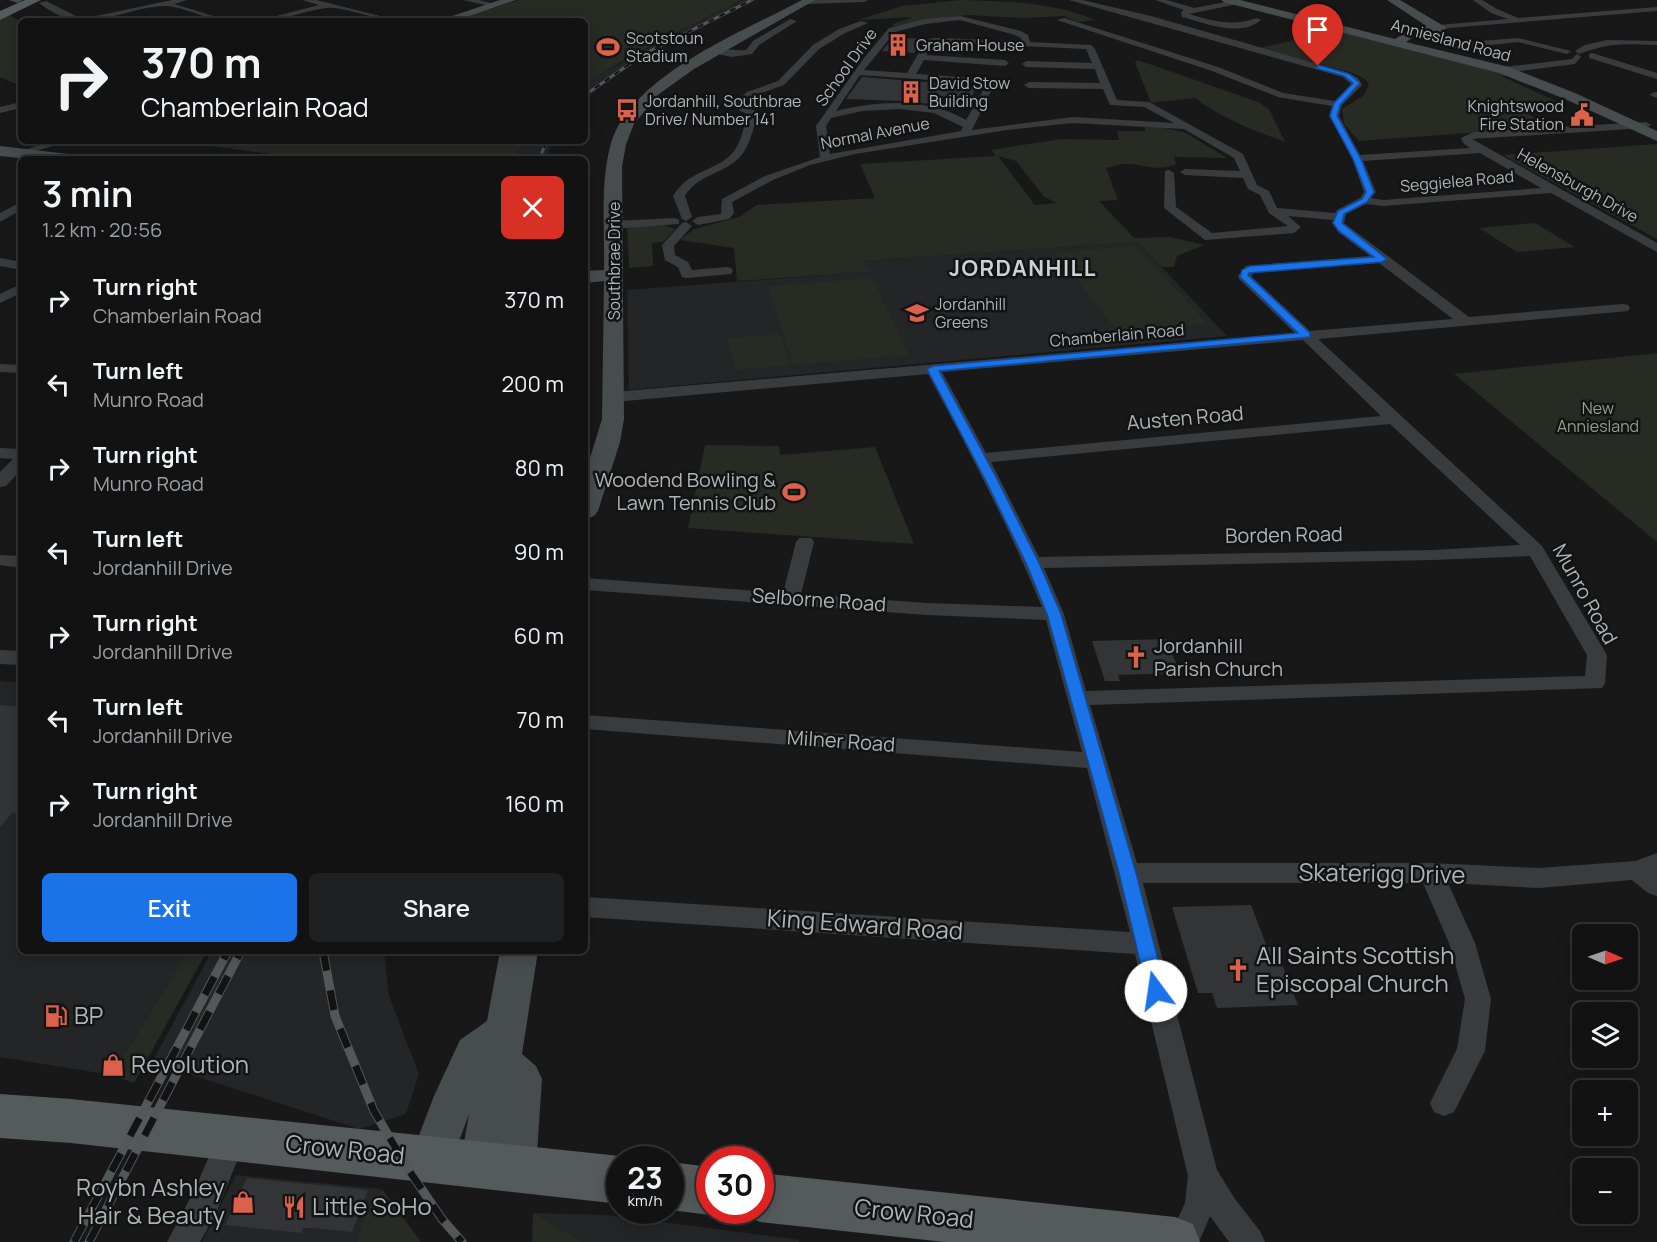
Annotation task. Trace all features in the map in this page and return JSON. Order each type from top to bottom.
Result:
[{"type":"main road","points":[[0,14],[17,0],[37,1]]},
{"type":"main road","points":[[0,14],[37,1]]},
{"type":"main road","name":"Crow Road","points":[[0,1098],[71,1120]]},
{"type":"main road","name":"Crow Road","points":[[0,1116],[71,1120],[606,1178]]},
{"type":"main road","name":"Crow Road","points":[[774,1199],[1175,1242]]},
{"type":"street","points":[[97,18],[183,0]]},
{"type":"street","points":[[306,0],[384,18]]},
{"type":"street","points":[[274,18],[350,0]]},
{"type":"street","points":[[467,0],[495,5]]},
{"type":"street","points":[[452,18],[512,0]]},
{"type":"street","points":[[808,1],[864,0]]},
{"type":"street","points":[[1073,0],[1148,18],[1346,75],[1355,80],[1357,85],[1337,104],[1334,116],[1357,159],[1370,192],[1364,200],[1341,212],[1338,223],[1342,229],[1465,321]]},
{"type":"street","points":[[1159,0],[1193,10]]},
{"type":"street","points":[[1387,0],[1429,26]]},
{"type":"street","points":[[1392,0],[1429,26]]},
{"type":"street","points":[[1477,0],[1494,11],[1517,20]]},
{"type":"street","points":[[1649,0],[1657,3]]},
{"type":"street","points":[[37,1],[75,18]]},
{"type":"street","name":"Southbrae Drive","points":[[588,502],[608,442],[614,397],[614,157],[626,122],[658,87],[713,52],[808,1]]},
{"type":"street","points":[[1234,1],[1185,12],[1185,15],[1223,25],[1242,26],[1252,24],[1257,20]]},
{"type":"street","name":"Anniesland Road","points":[[1234,1],[1400,41],[1507,70],[1646,127],[1657,137]]},
{"type":"street","points":[[165,4],[215,18]]},
{"type":"street","points":[[1590,7],[1608,13]]},
{"type":"street","points":[[1400,41],[1429,26],[1657,9]]},
{"type":"street","name":"School Drive","points":[[825,158],[821,126],[892,30],[950,17],[964,18],[1018,33],[1024,37],[1026,45]]},
{"type":"street","points":[[713,52],[745,53],[760,40],[794,21]]},
{"type":"street","points":[[686,221],[679,196],[684,187],[726,163],[743,146],[754,114],[739,107],[739,103],[750,94],[780,84],[816,47],[842,31],[864,23]]},
{"type":"street","points":[[1064,23],[1122,37],[1146,48],[1215,69],[1281,95],[1337,104]]},
{"type":"street","points":[[1638,43],[1633,37],[1656,34]]},
{"type":"street","points":[[1456,46],[1518,39],[1567,51],[1566,54],[1592,56],[1623,64],[1657,76]]},
{"type":"street","points":[[760,40],[778,43]]},
{"type":"street","points":[[910,76],[930,41],[934,40],[1088,47],[1091,49],[1113,103],[1146,104],[1239,156],[1247,179],[1269,198],[1273,211],[1294,225],[1293,229],[1209,237],[1170,208],[1169,173]]},
{"type":"street","points":[[1495,42],[1518,50]]},
{"type":"street","points":[[1507,70],[1575,61],[1578,54],[1593,44],[1657,43]]},
{"type":"street","points":[[752,60],[761,54]]},
{"type":"street","points":[[920,57],[1005,63]]},
{"type":"street","points":[[1564,63],[1580,70]]},
{"type":"street","points":[[1026,64],[1097,66]]},
{"type":"street","points":[[828,116],[859,109],[913,108],[950,115],[967,130],[991,84],[859,72]]},
{"type":"street","points":[[1222,84],[1244,81]]},
{"type":"street","points":[[1029,85],[1107,86]]},
{"type":"street","points":[[1125,103],[1131,116]]},
{"type":"street","points":[[0,110],[18,106]]},
{"type":"street","points":[[1015,115],[1047,116],[1049,122]]},
{"type":"street","name":"Normal Avenue","points":[[686,221],[725,217],[728,213],[726,201],[732,196],[769,178],[825,158],[967,130],[1049,122],[1116,121],[1189,128]]},
{"type":"street","points":[[1482,150],[1468,142],[1466,138],[1474,135],[1646,127]]},
{"type":"street","points":[[18,153],[53,144]]},
{"type":"street","points":[[1357,159],[1482,150]]},
{"type":"street","name":"Helensburgh Drive","points":[[1482,150],[1657,248]]},
{"type":"street","points":[[0,151],[43,156]]},
{"type":"street","points":[[1185,172],[1247,179]]},
{"type":"street","name":"Seggielea Road","points":[[1364,200],[1383,204],[1553,190]]},
{"type":"street","points":[[0,218],[18,207]]},
{"type":"street","points":[[1273,211],[1339,217]]},
{"type":"street","points":[[614,225],[686,221]]},
{"type":"street","points":[[686,221],[668,245],[669,257],[684,265],[687,274],[727,271]]},
{"type":"street","name":"Munro Road","points":[[1077,698],[1595,683],[1597,655],[1536,550],[1244,276],[1245,272],[1250,269],[1382,259]]},
{"type":"street","points":[[0,262],[18,265]]},
{"type":"street","points":[[588,277],[614,275]]},
{"type":"street","points":[[0,299],[18,290]]},
{"type":"street","name":"Chamberlain Road","points":[[614,397],[1623,308]]},
{"type":"street","points":[[0,368],[18,369]]},
{"type":"street","points":[[933,369],[981,458],[1033,563],[1054,614],[1128,873],[1203,1176],[1224,1210],[1249,1242]]},
{"type":"street","name":"Austen Road","points":[[981,458],[1394,419]]},
{"type":"street","points":[[0,453],[18,454]]},
{"type":"street","points":[[0,482],[18,463]]},
{"type":"street","points":[[791,597],[805,542]]},
{"type":"street","name":"Borden Road","points":[[1033,563],[1433,555],[1536,550]]},
{"type":"street","points":[[0,560],[18,562]]},
{"type":"street","name":"Selborne Road","points":[[588,584],[791,597],[927,609],[1054,614]]},
{"type":"street","points":[[0,657],[18,658]]},
{"type":"street","name":"Milner Road","points":[[588,722],[1096,761]]},
{"type":"street","name":"Skaterigg Drive","points":[[1128,873],[1431,873],[1539,878],[1647,866],[1657,886]]},
{"type":"street","points":[[1431,873],[1462,943],[1478,999],[1471,1051],[1444,1103]]},
{"type":"street","name":"King Edward Road","points":[[588,907],[1145,944]]},
{"type":"street","points":[[498,1166],[502,1046],[518,954]]},
{"type":"street","points":[[432,1159],[455,1096],[474,1053],[502,1046]]},
{"type":"street","points":[[183,1242],[205,1202],[231,1139]]},
{"type":"street","points":[[1183,1242],[1200,1204],[1203,1176]]},
{"type":"shaded area","points":[[741,0],[756,0],[658,50],[611,78],[588,97],[588,82]]},
{"type":"shaded area","points":[[522,144],[553,144],[549,149],[550,156],[516,156]]},
{"type":"shaded area","name":"Jordanhill Greens","points":[[1138,242],[1227,336],[629,390],[627,290],[868,272],[864,261]]},
{"type":"shaded area","points":[[0,681],[18,683],[18,954],[186,954],[112,1075],[0,1057]]},
{"type":"shaded area","points":[[210,954],[384,954],[389,996],[419,1074],[406,1114],[359,1129],[189,1074],[149,1068]]},
{"type":"shaded area","points":[[236,1175],[382,1189],[370,1208],[356,1242],[202,1242]]},
{"type":"shaded area","points":[[533,1213],[606,1215],[606,1224],[676,1224],[800,1240],[799,1242],[583,1242]]},
{"type":"green space","points":[[519,0],[741,0],[629,57],[588,82],[588,18],[461,18]]},
{"type":"green space","points":[[961,0],[1045,6],[1095,20],[1077,22],[1064,16],[1024,18],[968,15],[933,19],[898,27],[891,25],[912,17],[858,20],[902,6]]},
{"type":"green space","points":[[10,15],[18,20],[18,85],[0,77],[0,20]]},
{"type":"green space","points":[[1336,30],[1514,75],[1501,76],[1562,104],[1517,108],[1550,127],[1359,141],[1344,124],[1342,109],[1363,96],[1369,85],[1365,79],[1353,73],[1260,48]]},
{"type":"green space","points":[[1138,60],[1258,102],[1269,109],[1285,142],[1227,118],[1195,98],[1151,103],[1135,62]]},
{"type":"green space","name":"Jordanhill Greens","points":[[1143,124],[1184,132],[1227,158],[1174,157],[1176,164],[1164,168],[1126,164],[1106,168],[1118,200],[1099,201],[1134,238],[1170,237],[1204,245],[1177,256],[1174,267],[1162,267],[1138,242],[864,261],[869,272],[737,281],[734,248],[680,240],[694,229],[739,217],[757,205],[875,198],[860,164],[996,156],[991,150],[1061,139],[1119,140],[1117,131],[1146,131]],"holes":[[[998,156],[1016,161],[1044,197],[1058,203],[1035,205]]]},
{"type":"green space","points":[[196,144],[522,144],[516,156],[286,156]]},
{"type":"green space","points":[[1657,144],[1657,239],[1503,155]]},
{"type":"green space","points":[[1535,223],[1575,247],[1517,252],[1479,228]]},
{"type":"green space","points":[[664,225],[675,229],[663,242],[652,243],[653,266],[629,268],[627,229]]},
{"type":"green space","points":[[1136,246],[1208,324],[1117,331],[1055,252]]},
{"type":"green space","points":[[872,278],[909,355],[793,365],[768,286]]},
{"type":"green space","points":[[780,334],[791,365],[736,370],[727,338]]},
{"type":"green space","name":"New Anniesland","points":[[1657,353],[1657,542],[1454,374],[1639,355]]},
{"type":"green space","name":"Woodend Bowling & Lawn Tennis Club","points":[[705,445],[779,446],[780,455],[875,447],[914,544],[688,528]]},
{"type":"green space","points":[[186,954],[205,954],[134,1083],[112,1075]]},
{"type":"green space","points":[[382,1189],[421,1242],[356,1242],[369,1208]]},
{"type":"green space","points":[[533,1213],[583,1242],[532,1242]]},
{"type":"building","name":"Graham House","points":[[893,37],[922,39],[914,53],[882,51]]},
{"type":"building","name":"David Stow Building","points":[[862,77],[977,86],[966,108],[902,101],[846,99]]},
{"type":"building","name":"Jordanhill Parish Church","points":[[1166,639],[1180,673],[1118,675],[1120,681],[1105,681],[1092,641]]},
{"type":"building","points":[[0,705],[18,707],[18,813],[12,813],[0,827]]},
{"type":"building","name":"All Saints Scottish Episcopal Church","points":[[1251,905],[1267,947],[1275,947],[1298,1005],[1217,1008],[1212,993],[1198,993],[1172,907]]},
{"type":"building","points":[[247,1178],[368,1190],[352,1232],[303,1228],[302,1233],[225,1225]]},
{"type":"railway","points":[[588,93],[644,54],[752,0]]},
{"type":"railway","points":[[540,156],[546,144]]},
{"type":"railway","points":[[74,1242],[226,954]]},
{"type":"railway","points":[[89,1242],[239,954]]},
{"type":"railway","points":[[324,954],[335,1016],[374,1111],[408,1169],[442,1219],[462,1242]]},
{"type":"place","name":"Graham House","points":[[898,45]]},
{"type":"place","name":"Scotstoun Stadium","points":[[608,47]]},
{"type":"place","name":"David Stow Building","points":[[911,92]]},
{"type":"place","name":"Jordanhill, Southbrae Drive/ Number 141","points":[[627,110]]},
{"type":"place","name":"Knightswood Fire Station","points":[[1582,115]]},
{"type":"place","name":"Jordanhill Greens","points":[[917,313]]},
{"type":"place","name":"Woodend Bowling & Lawn Tennis Club","points":[[794,492]]},
{"type":"place","name":"Jordanhill Parish Church","points":[[1136,657]]},
{"type":"place","name":"All Saints Scottish Episcopal Church","points":[[1238,970]]},
{"type":"place","name":"BP","points":[[56,1016]]},
{"type":"place","name":"Revolution","points":[[113,1065]]},
{"type":"place","name":"Roybn Ashley Hair & Beauty","points":[[243,1202]]},
{"type":"place","name":"Little SoHo","points":[[294,1207]]},
{"type":"district","name":"JORDANHILL","points":[[1023,268]]},
{"type":"route","points":[[1156,991],[1128,873],[1054,614],[1033,563],[981,458],[933,369],[1306,335],[1244,276],[1245,272],[1250,269],[1382,259],[1342,229],[1338,223],[1341,212],[1364,200],[1370,192],[1367,180],[1334,116],[1337,104],[1357,83],[1346,75],[1318,66]]}]
